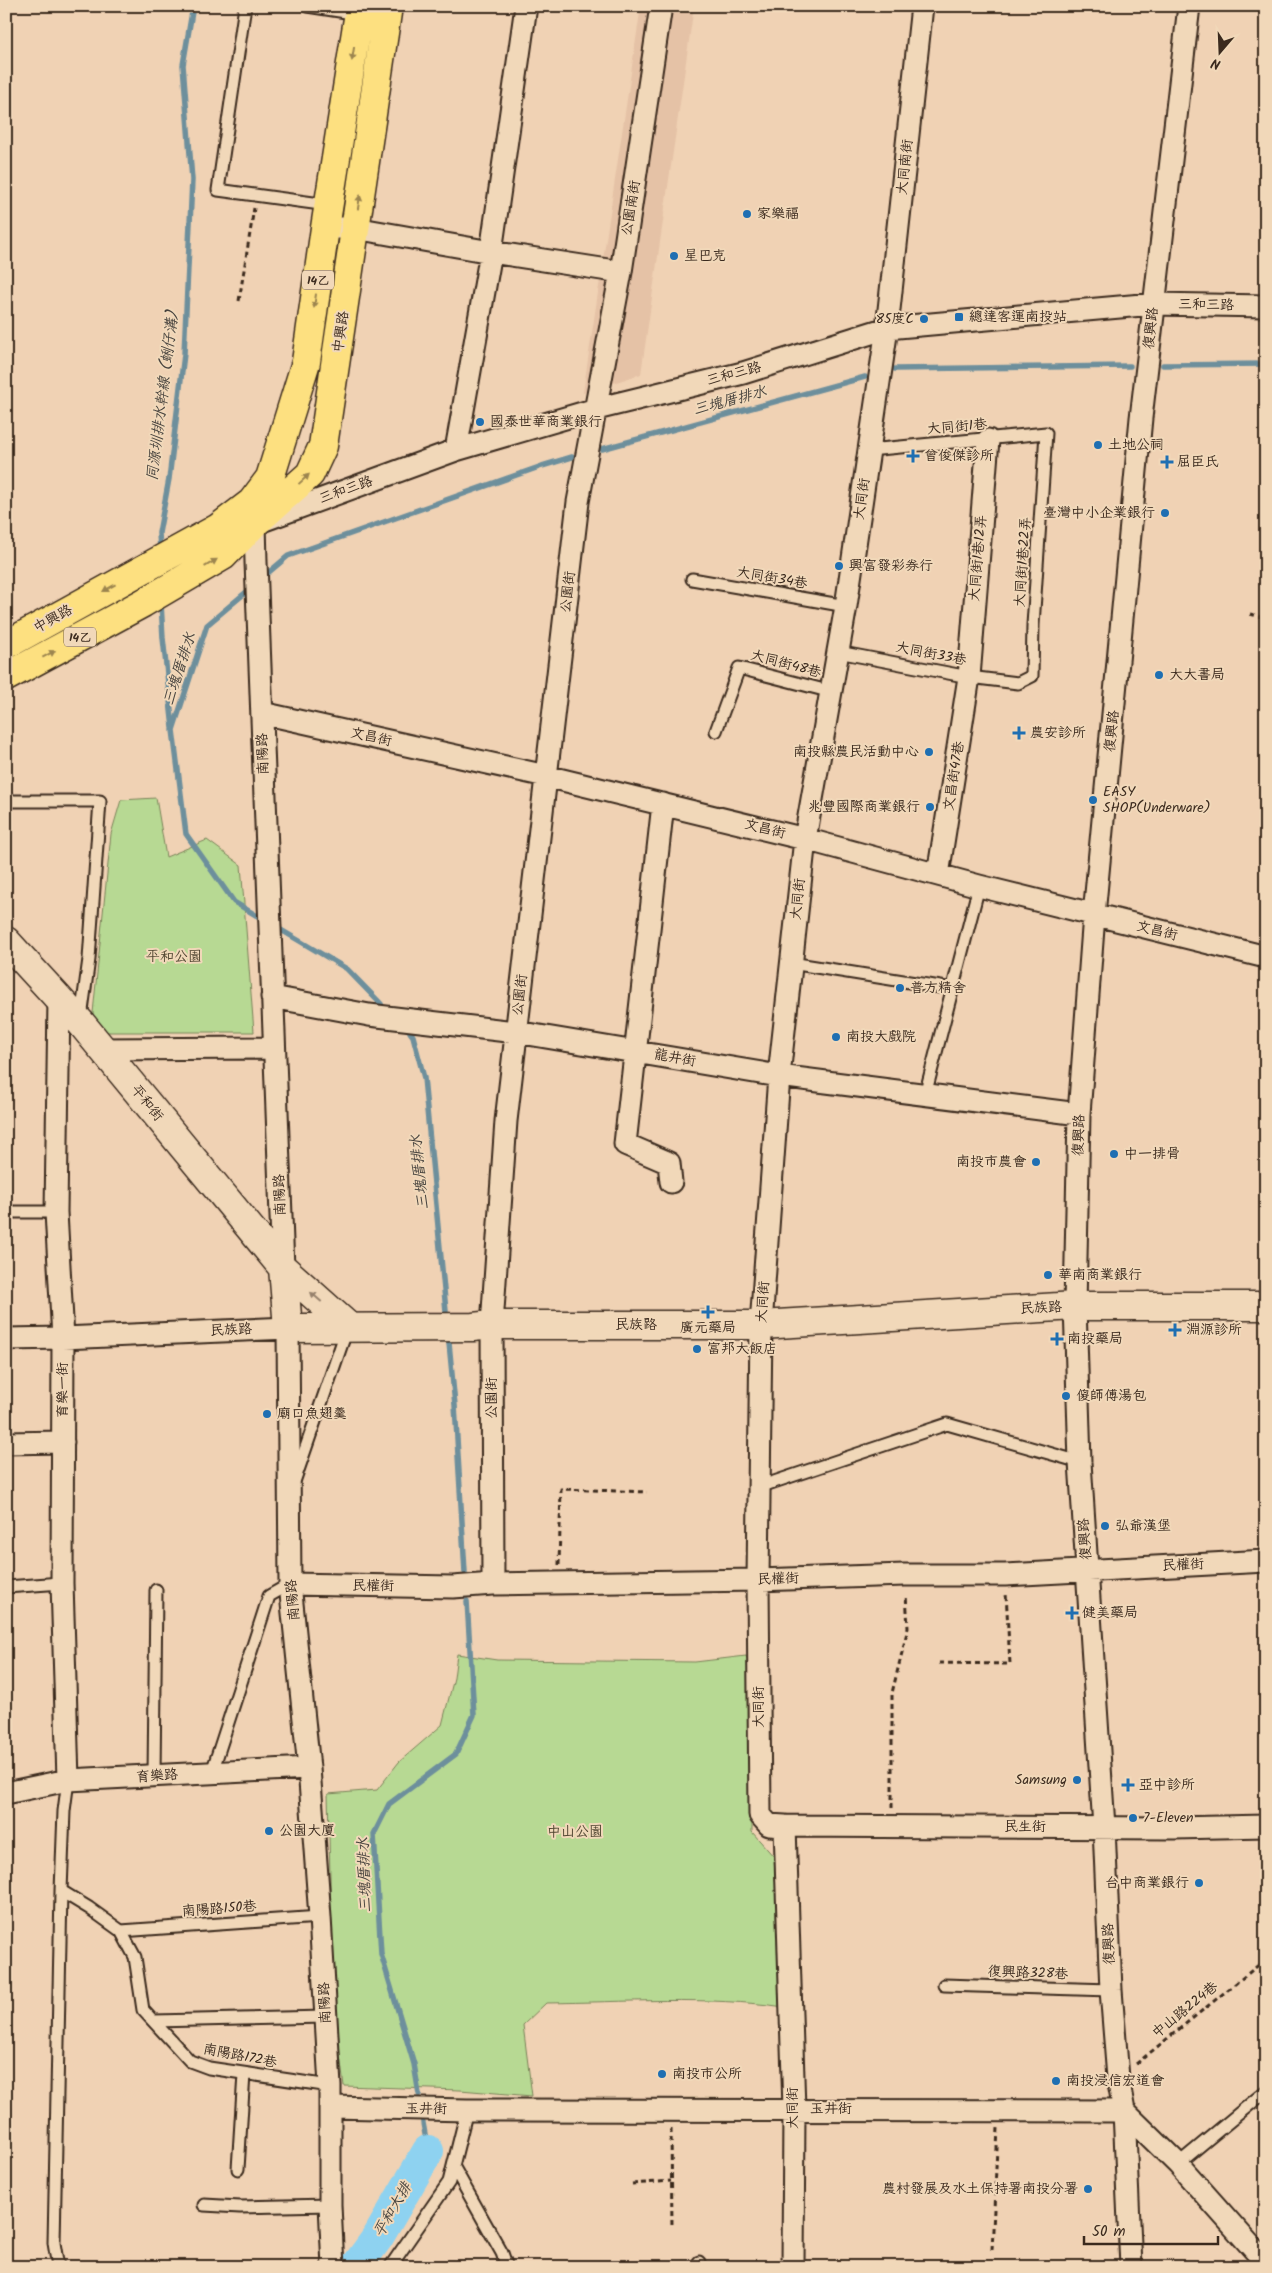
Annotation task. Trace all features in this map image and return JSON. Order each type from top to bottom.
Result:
[{"type":"main road","name":"中興路","points":[[6,677],[161,593],[223,556],[255,523],[310,474],[324,446],[388,6]]},
{"type":"main road","name":"中興路","points":[[6,645],[218,528],[252,502],[270,478],[306,362],[360,10]]},
{"type":"main road","points":[[306,362],[336,367]]},
{"type":"main road","name":"平和街","points":[[6,941],[81,1023],[283,1268],[348,1326]]},
{"type":"main road","name":"南陽路","points":[[283,1268],[288,1328]]},
{"type":"main road","name":"民族路","points":[[288,1328],[348,1326],[473,1327],[492,1324],[761,1326],[1075,1306],[1266,1306]]},
{"type":"street","points":[[456,450],[491,252],[526,6]]},
{"type":"street","name":"公園南街","points":[[596,409],[621,272],[661,6]]},
{"type":"street","name":"大同南街","points":[[887,328],[922,6]]},
{"type":"street","name":"復興路","points":[[1131,2267],[1124,2111],[1118,2078],[1111,1990],[1104,1827],[1080,1462],[1075,1306],[1079,1114],[1094,915],[1153,304],[1189,6]]},
{"type":"street","points":[[327,216],[355,228],[621,272]]},
{"type":"street","name":"三和三路","points":[[218,528],[255,523],[456,450],[596,409],[743,373],[887,328],[1153,304],[1266,306]]},
{"type":"street","name":"大同街","points":[[793,2267],[794,2109],[785,1826],[769,1825],[760,1815],[758,1580],[761,1326],[779,1076],[805,839],[846,606],[887,328]]},
{"type":"street","name":"公園街","points":[[494,1584],[492,1324],[506,1121],[578,502],[596,409]]},
{"type":"street","name":"大同街1巷12弄","points":[[969,677],[988,440]]},
{"type":"street","points":[[255,523],[270,478]]},
{"type":"street","name":"南陽路","points":[[255,523],[283,1268]]},
{"type":"street","name":"文昌街47巷","points":[[938,875],[969,677]]},
{"type":"street","name":"文昌街","points":[[262,713],[663,804],[805,839],[1094,915],[1266,957]]},
{"type":"street","points":[[663,804],[625,1144],[669,1163],[671,1182]]},
{"type":"street","name":"龍井街","points":[[272,997],[369,1015],[516,1032],[779,1076],[1079,1114]]},
{"type":"street","name":"育樂一街","points":[[59,999],[56,1212],[63,1338],[62,1583],[68,1780]]},
{"type":"street","points":[[102,1049],[274,1048]]},
{"type":"street","name":"南陽路","points":[[288,1328],[290,1584],[309,1768],[330,2086],[329,2262]]},
{"type":"street","name":"民族路","points":[[6,1338],[63,1338],[288,1328]]},
{"type":"street","points":[[6,1443],[63,1442]]},
{"type":"street","name":"民權街","points":[[290,1584],[453,1587],[494,1584],[758,1580],[904,1574],[1005,1575],[1266,1561]]},
{"type":"street","name":"育樂路","points":[[6,1792],[68,1780],[309,1768]]},
{"type":"street","name":"民生街","points":[[785,1826],[1266,1826]]},
{"type":"street","name":"玉井街","points":[[331,2107],[467,2110],[1124,2111]]},
{"type":"street","points":[[1124,2111],[1178,2164],[1266,2263]]},
{"type":"lane","points":[[245,6],[218,190],[256,195],[327,216]]},
{"type":"lane","points":[[307,6],[360,10]]},
{"type":"lane","name":"大同街1巷","points":[[869,450],[1046,434]]},
{"type":"lane","name":"大同街1巷22弄","points":[[1018,683],[1032,676],[1046,434]]},
{"type":"lane","name":"大同街34巷","points":[[692,579],[846,606]]},
{"type":"lane","name":"大同街33巷","points":[[838,652],[969,677],[1018,683]]},
{"type":"lane","name":"大同街48巷","points":[[716,731],[738,668],[832,692]]},
{"type":"lane","points":[[6,801],[100,801],[89,959],[81,1023]]},
{"type":"lane","points":[[925,1095],[980,886]]},
{"type":"lane","points":[[791,963],[953,989]]},
{"type":"lane","points":[[6,1212],[56,1212]]},
{"type":"lane","points":[[289,1495],[348,1326]]},
{"type":"lane","points":[[759,1487],[947,1424],[1080,1462]]},
{"type":"lane","points":[[6,1587],[62,1583]]},
{"type":"lane","points":[[212,1772],[269,1596],[290,1584]]},
{"type":"lane","points":[[154,1776],[156,1590]]},
{"type":"lane","points":[[58,2267],[54,2243],[60,1891],[64,1811],[68,1780]]},
{"type":"lane","name":"南陽路172巷","points":[[60,1891],[89,1908],[120,1931],[135,1957],[143,2010],[190,2061],[209,2068],[330,2086]]},
{"type":"lane","name":"南陽路150巷","points":[[120,1931],[320,1917]]},
{"type":"lane","name":"復興路328巷","points":[[944,1985],[1111,1990]]},
{"type":"lane","points":[[154,2021],[325,2017]]},
{"type":"lane","points":[[238,2169],[244,2074]]},
{"type":"lane","points":[[1178,2164],[1266,2091]]},
{"type":"lane","points":[[390,2267],[449,2182],[467,2110]]},
{"type":"lane","points":[[453,2166],[502,2253],[507,2267]]},
{"type":"lane","points":[[204,2205],[240,2207],[330,2205]]},
{"type":"path","points":[[239,302],[256,195]]},
{"type":"path","points":[[1250,614],[1266,618]]},
{"type":"path","points":[[559,1583],[561,1489],[647,1492]]},
{"type":"path","points":[[892,1826],[892,1694],[908,1628],[904,1574]]},
{"type":"path","points":[[939,1663],[1010,1664],[1005,1575]]},
{"type":"path","name":"中山路224巷","points":[[1118,2078],[1266,1959]]},
{"type":"path","points":[[992,2250],[999,2110]]},
{"type":"path","points":[[670,2111],[672,2228]]},
{"type":"path","points":[[632,2184],[671,2180]]},
{"type":"shaded area","points":[[641,6],[694,6],[641,374],[583,393]]},
{"type":"green space","name":"平和公園","points":[[156,798],[166,857],[207,840],[241,865],[254,1032],[96,1032],[93,1013],[111,834],[121,800]]},
{"type":"green space","name":"中山公園","points":[[457,1654],[497,1660],[695,1662],[746,1656],[752,1672],[752,1832],[775,1858],[785,2007],[695,2001],[546,2003],[523,2025],[532,2096],[460,2090],[344,2086],[333,2000],[328,1794],[377,1790],[399,1762],[442,1725],[454,1678]]},
{"type":"waterway","name":"同源圳排水幹線 (蜊仔溝)","points":[[160,551],[159,533],[169,479],[184,354],[192,180],[183,65],[193,6]]},
{"type":"waterway","name":"三塊厝排水","points":[[1163,365],[1266,364]]},
{"type":"waterway","name":"三塊厝排水","points":[[895,369],[1130,366]]},
{"type":"waterway","name":"三塊厝排水","points":[[602,449],[865,377]]},
{"type":"waterway","name":"三塊厝排水","points":[[262,578],[288,556],[572,457]]},
{"type":"waterway","name":"三塊厝排水","points":[[251,588],[207,625],[173,730],[186,834],[234,902],[264,920]]},
{"type":"waterway","name":"同源圳排水幹線 (蜊仔溝)","points":[[161,603],[173,728]]},
{"type":"waterway","name":"三塊厝排水","points":[[276,927],[347,969],[381,1004]]},
{"type":"waterway","name":"三塊厝排水","points":[[410,1032],[413,1036],[424,1078],[446,1311]]},
{"type":"waterway","name":"三塊厝排水","points":[[449,1343],[455,1405],[465,1572]]},
{"type":"waterway","name":"三塊厝排水","points":[[419,2094],[414,2064],[381,1954],[374,1834],[389,1804],[456,1754],[474,1715],[467,1601]]},
{"type":"waterway","name":"三塊厝排水","points":[[423,2123],[428,2151]]},
{"type":"waterway","name":"平和大排","points":[[356,2267],[378,2237],[428,2151]]},
{"type":"place","name":"家樂福","points":[[747,214]]},
{"type":"place","name":"星巴克","points":[[674,256]]},
{"type":"place","name":"總達客運南投站","points":[[959,317]]},
{"type":"place","name":"85度C","points":[[924,319]]},
{"type":"place","name":"國泰世華商業銀行","points":[[480,422]]},
{"type":"place","name":"土地公祠","points":[[1098,445]]},
{"type":"place","name":"曾俊傑診所","points":[[913,456]]},
{"type":"place","name":"屈臣氏","points":[[1167,462]]},
{"type":"place","name":"臺灣中小企業銀行","points":[[1165,513]]},
{"type":"place","name":"興富發彩券行","points":[[839,566]]},
{"type":"place","name":"大大書局","points":[[1159,675]]},
{"type":"place","name":"農安診所","points":[[1019,733]]},
{"type":"place","name":"南投縣農民活動中心","points":[[929,752]]},
{"type":"place","name":"EASY SHOP(Underware)","points":[[1093,800]]},
{"type":"place","name":"兆豐國際商業銀行","points":[[930,807]]},
{"type":"place","name":"普方精舍","points":[[900,988]]},
{"type":"place","name":"南投大戲院","points":[[836,1037]]},
{"type":"place","name":"中一排骨","points":[[1114,1154]]},
{"type":"place","name":"南投市農會","points":[[1036,1162]]},
{"type":"place","name":"華南商業銀行","points":[[1048,1275]]},
{"type":"place","name":"廣元藥局","points":[[708,1312]]},
{"type":"place","name":"淵源診所","points":[[1175,1330]]},
{"type":"place","name":"南投藥局","points":[[1057,1339]]},
{"type":"place","name":"富邦大飯店","points":[[697,1349]]},
{"type":"place","name":"傻師傅湯包","points":[[1066,1396]]},
{"type":"place","name":"廟口魚翅羹","points":[[267,1414]]},
{"type":"place","name":"弘爺漢堡","points":[[1105,1526]]},
{"type":"place","name":"健美藥局","points":[[1072,1613]]},
{"type":"place","name":"Samsung","points":[[1077,1780]]},
{"type":"place","name":"亞中診所","points":[[1128,1785]]},
{"type":"place","name":"7-Eleven","points":[[1133,1818]]},
{"type":"place","name":"公園大廈","points":[[269,1831]]},
{"type":"place","name":"台中商業銀行","points":[[1199,1883]]},
{"type":"place","name":"南投市公所","points":[[662,2074]]},
{"type":"place","name":"南投浸信宏道會","points":[[1056,2081]]},
{"type":"place","name":"農村發展及水土保持署南投分署","points":[[1088,2189]]}]
